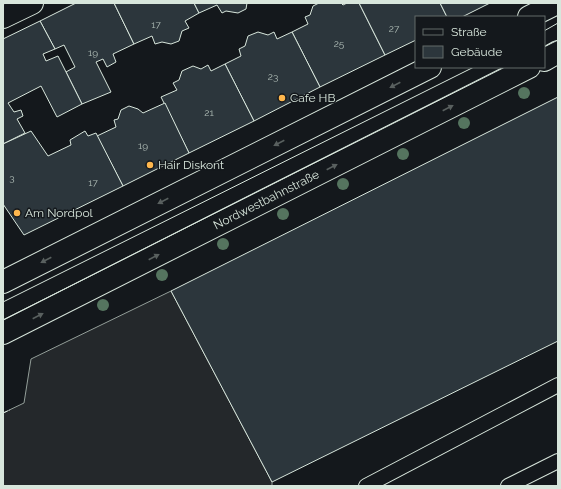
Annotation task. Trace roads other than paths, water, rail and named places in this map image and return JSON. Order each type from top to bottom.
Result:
[{"type":"street","points":[[3,17],[32,3]]},
{"type":"street","points":[[531,16],[557,3]]},
{"type":"street","points":[[545,59],[558,52]]},
{"type":"street","points":[[3,282],[428,68]]},
{"type":"street","name":"Nordwestbahnstraße","points":[[3,333],[527,68]]},
{"type":"lane","points":[[366,486],[558,385]]},
{"type":"lane","points":[[508,486],[558,461]]},
{"type":"tram line","points":[[545,30],[558,23]]},
{"type":"tram line","points":[[545,46],[558,40]]},
{"type":"tram line","points":[[3,302],[472,68]]},
{"type":"tram line","points":[[3,320],[503,68]]},
{"type":"place","name":"Cafe HB","points":[[282,98]]},
{"type":"place","name":"Hair Diskont","points":[[150,165]]},
{"type":"place","name":"Am Nordpol","points":[[17,213]]}]
